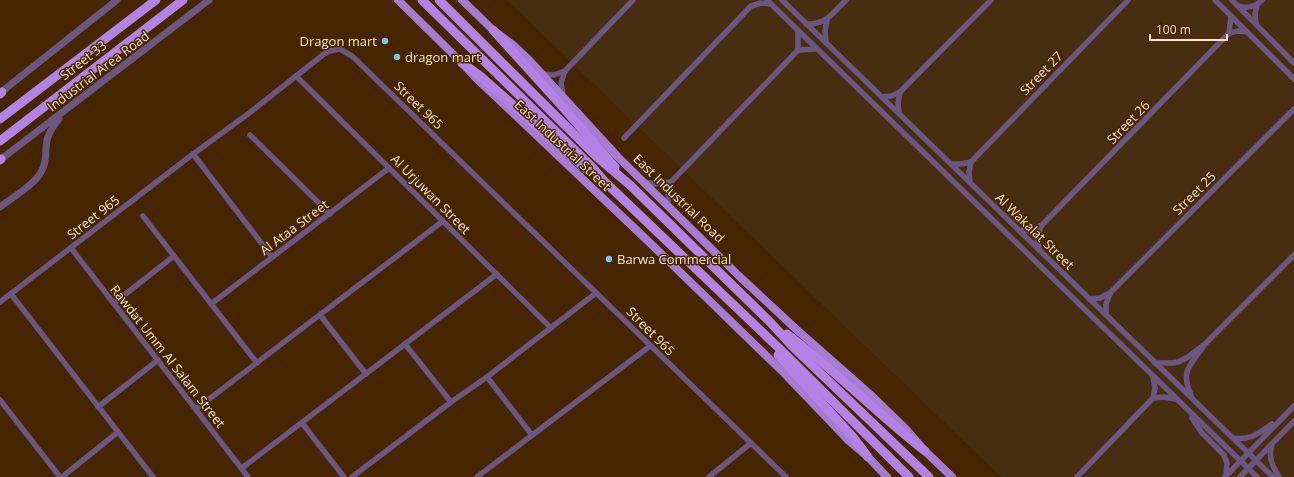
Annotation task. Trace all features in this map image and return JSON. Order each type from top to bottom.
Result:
[{"type":"highway","name":"Street 33","points":[[0,119],[156,0]]},
{"type":"highway","name":"Street 33","points":[[0,141],[183,0]]},
{"type":"highway","points":[[422,0],[604,181],[784,353],[910,477]]},
{"type":"highway","name":"East Industrial Road","points":[[439,0],[597,157],[630,185],[770,322],[792,346],[929,477]]},
{"type":"highway","points":[[493,30],[602,151],[630,185]]},
{"type":"highway","points":[[462,63],[479,75],[588,172],[604,181]]},
{"type":"highway","points":[[770,322],[813,355],[902,433],[925,451]]},
{"type":"highway","points":[[760,331],[780,357],[853,438],[868,457]]},
{"type":"main road","points":[[398,0],[462,63]]},
{"type":"main road","name":"East Industrial Road","points":[[462,0],[493,30],[520,51],[543,74],[618,157],[739,276],[874,398],[952,477]]},
{"type":"main road","name":"East Industrial Street","points":[[462,63],[481,84],[649,242],[868,457]]},
{"type":"main road","points":[[868,457],[887,477]]},
{"type":"street","points":[[1,93],[117,0]]},
{"type":"street","name":"Industrial Area Road","points":[[0,159],[64,112],[209,0]]},
{"type":"street","points":[[563,96],[560,83],[565,71],[633,0]]},
{"type":"street","name":"Al Wakalat Street","points":[[782,0],[1273,477]]},
{"type":"street","points":[[806,24],[827,20],[846,0]]},
{"type":"street","points":[[882,97],[891,96],[900,92],[991,0]]},
{"type":"street","name":"Street 27","points":[[971,162],[1128,0]]},
{"type":"street","points":[[1214,0],[1294,79]]},
{"type":"street","points":[[1232,0],[1294,63]]},
{"type":"street","points":[[1238,6],[1248,8],[1257,5],[1262,0]]},
{"type":"street","points":[[624,138],[752,3],[769,2]]},
{"type":"street","name":"Al Wakalat Street","points":[[769,2],[1257,477]]},
{"type":"street","points":[[1256,24],[1255,14],[1257,5]]},
{"type":"street","points":[[1230,16],[1229,33],[1238,31],[1248,32]]},
{"type":"street","points":[[826,43],[825,31],[827,20]]},
{"type":"street","points":[[798,30],[798,50]]},
{"type":"street","name":"Street 26","points":[[1020,230],[1031,231],[1042,225],[1229,33]]},
{"type":"street","name":"Street 965","points":[[0,302],[296,76],[330,51],[340,49],[348,53],[786,477]]},
{"type":"street","points":[[668,205],[668,193],[671,182],[798,50],[817,49]]},
{"type":"street","points":[[543,74],[554,76],[565,71]]},
{"type":"street","name":"Al Urjuwan Street","points":[[296,76],[551,328]]},
{"type":"street","points":[[899,114],[898,103],[900,92]]},
{"type":"street","name":"Street 25","points":[[1110,293],[1294,109]]},
{"type":"street","points":[[0,207],[34,181],[42,170],[45,164],[47,142],[50,130],[64,112]]},
{"type":"street","points":[[250,135],[330,214]]},
{"type":"street","points":[[193,154],[272,257]]},
{"type":"street","points":[[951,164],[971,162],[969,172],[970,182]]},
{"type":"street","name":"Al Ataa Street","points":[[211,304],[389,168]]},
{"type":"street","points":[[643,182],[657,184],[671,182]]},
{"type":"street","points":[[143,216],[257,363]]},
{"type":"street","points":[[196,409],[443,221]]},
{"type":"street","points":[[1039,250],[1037,237],[1042,225]]},
{"type":"street","name":"Rawdat Umm Al Salam Street","points":[[71,248],[248,477]]},
{"type":"street","points":[[1155,363],[1178,362],[1188,357],[1205,344],[1294,255]]},
{"type":"street","points":[[114,303],[174,256]]},
{"type":"street","points":[[242,468],[497,274]]},
{"type":"street","points":[[352,477],[451,402],[487,378],[596,293]]},
{"type":"street","points":[[1089,298],[1100,298],[1110,293]]},
{"type":"street","points":[[1106,315],[1106,304],[1110,293]]},
{"type":"street","points":[[11,294],[153,477]]},
{"type":"street","points":[[320,315],[366,374]]},
{"type":"street","points":[[405,344],[451,402]]},
{"type":"street","points":[[1192,398],[1187,384],[1186,372],[1205,344]]},
{"type":"street","points":[[477,477],[650,346]]},
{"type":"street","points":[[98,407],[158,360]]},
{"type":"street","points":[[1077,477],[1153,398],[1155,388],[1154,377]]},
{"type":"street","points":[[487,378],[532,435]]},
{"type":"street","points":[[1153,398],[1164,397],[1176,399]]},
{"type":"street","points":[[0,400],[61,477],[118,432]]},
{"type":"street","points":[[1225,477],[1294,406]]},
{"type":"street","points":[[1185,408],[1202,433],[1224,455],[1227,463],[1225,477]]},
{"type":"street","points":[[1232,438],[1250,438],[1281,419]]},
{"type":"street","points":[[1240,477],[1294,421]]},
{"type":"street","points":[[302,423],[344,477]]},
{"type":"street","points":[[709,477],[751,443]]},
{"type":"street","points":[[1272,443],[1270,459],[1279,477]]},
{"type":"shaded area","points":[[507,0],[1294,0],[1294,477],[1001,477]]},
{"type":"place","name":"Dragon mart","points":[[385,41]]},
{"type":"place","name":"dragon mart","points":[[397,57]]},
{"type":"place","name":"Barwa Commercial","points":[[609,259]]}]
